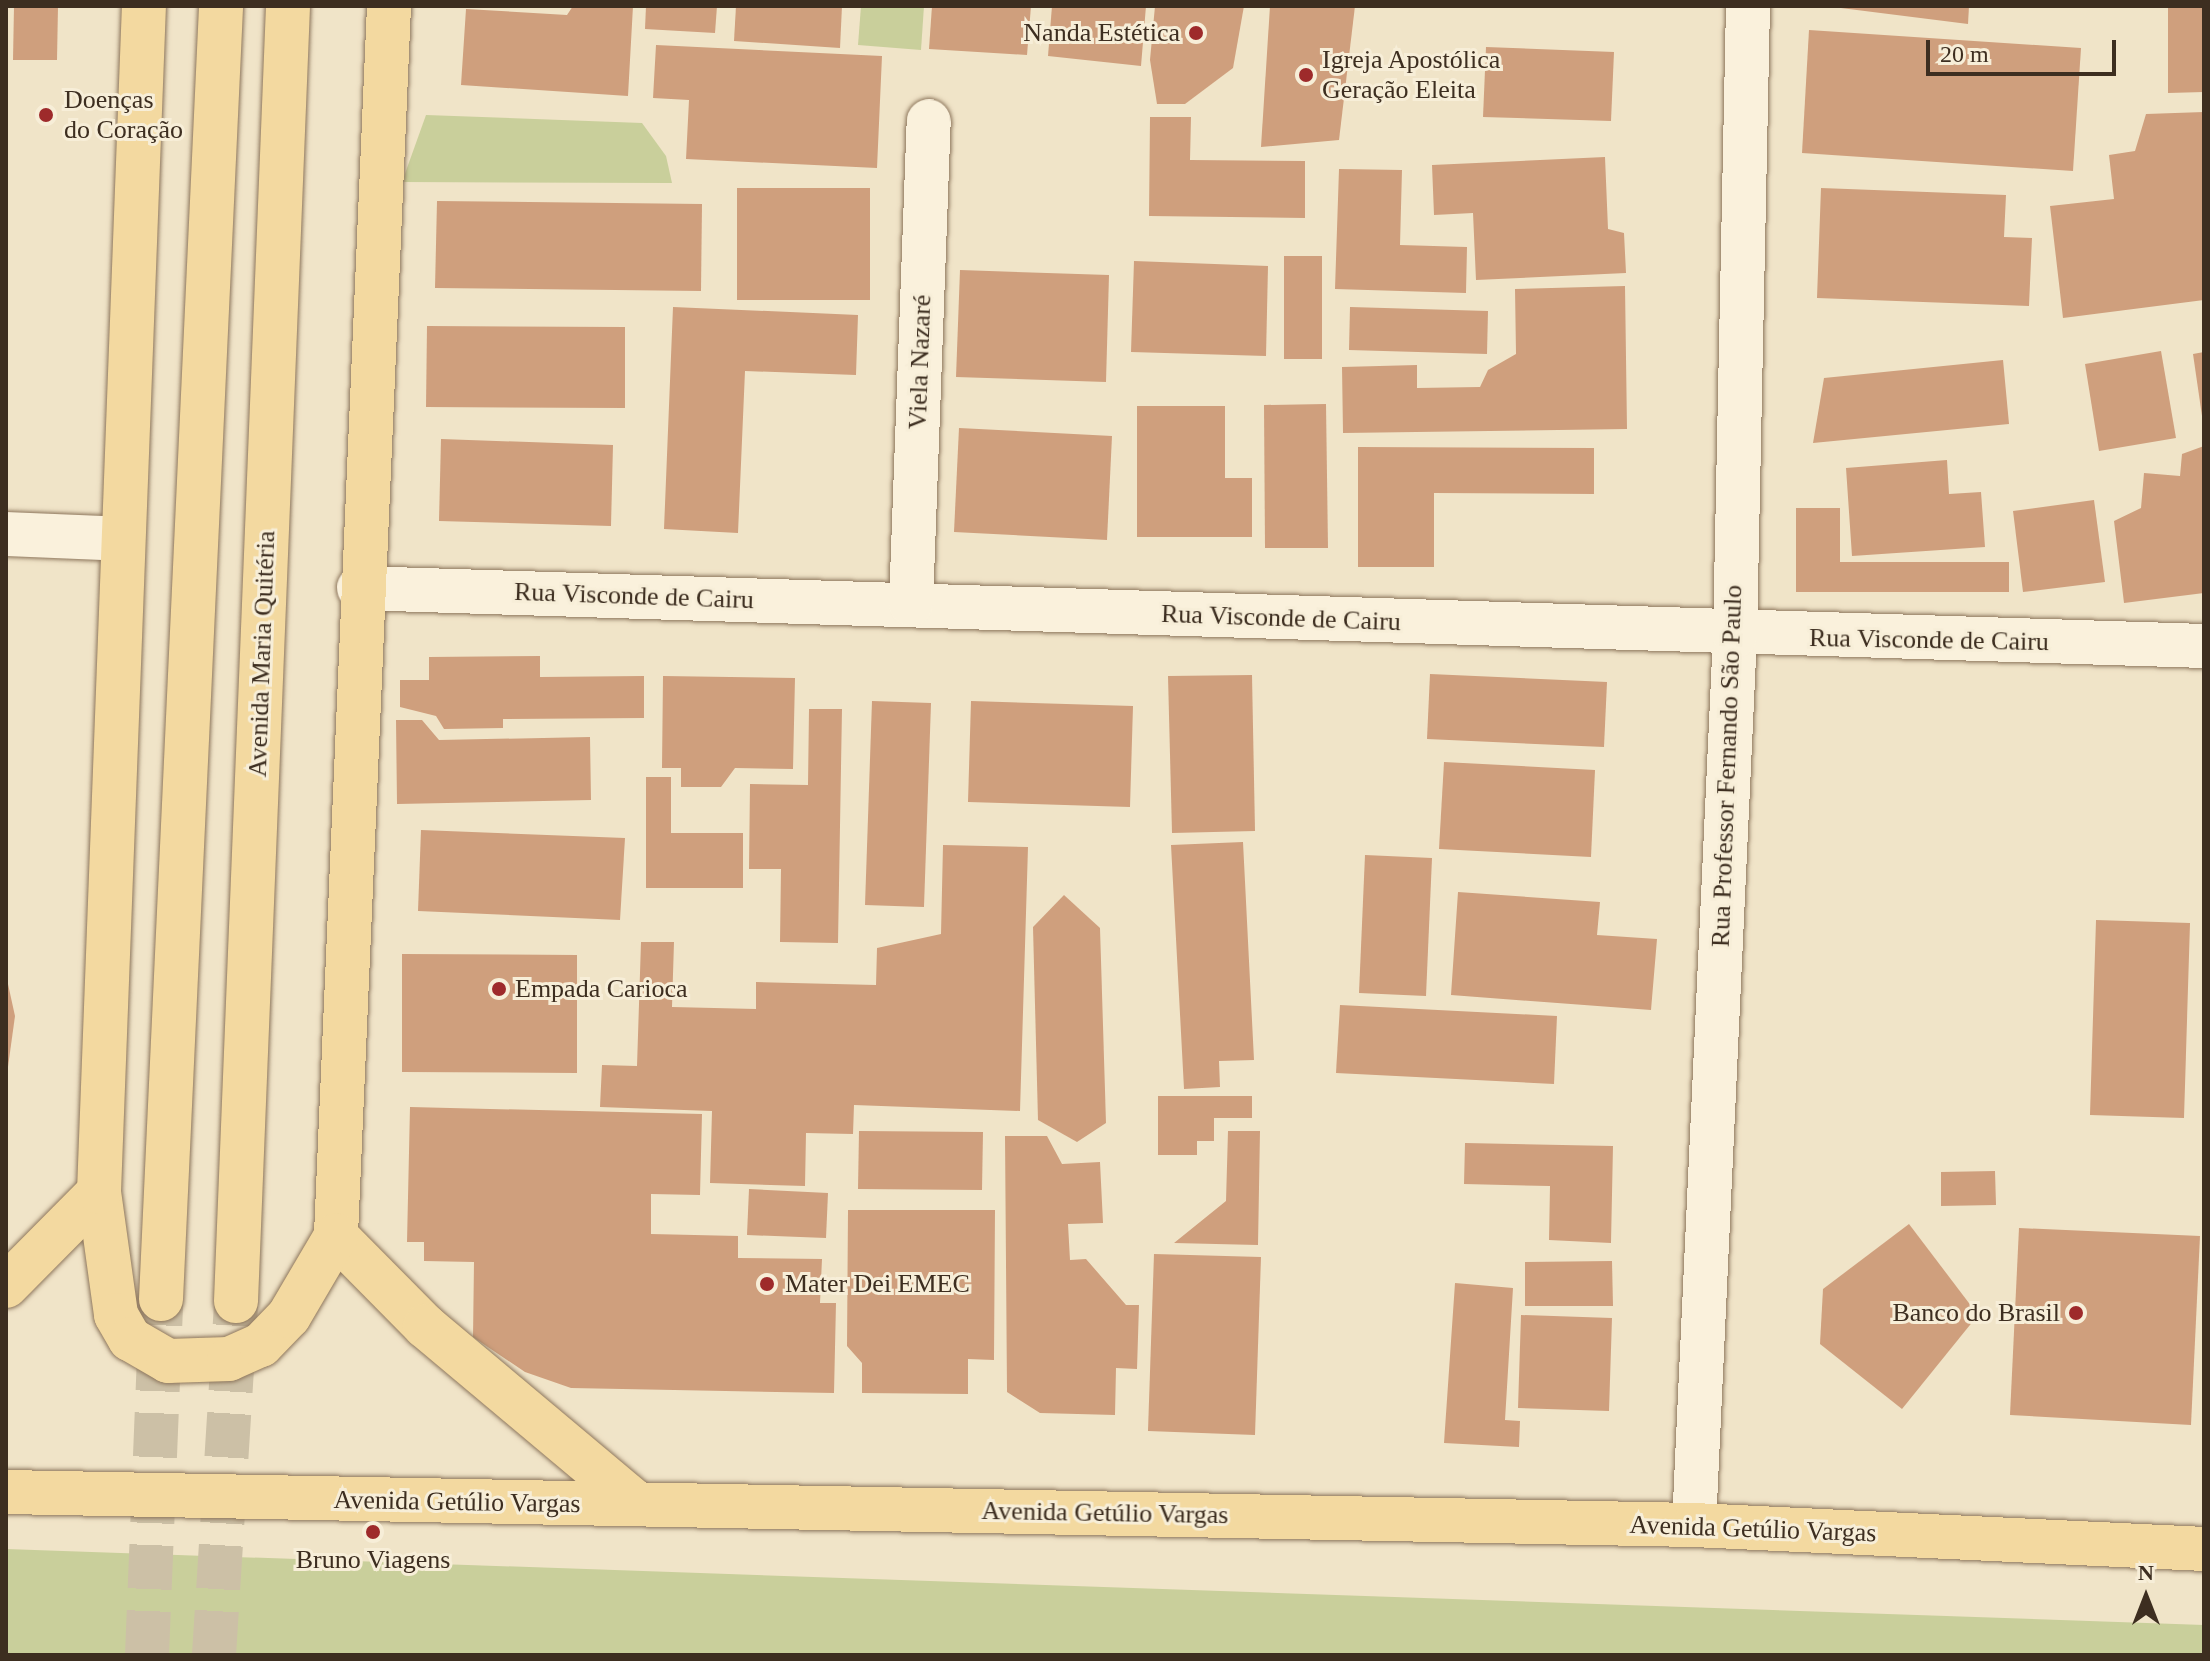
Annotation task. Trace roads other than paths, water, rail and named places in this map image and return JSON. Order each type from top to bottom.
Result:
[{"type":"main road","points":[[144,6],[99,1192],[116,1315],[130,1339],[168,1361],[229,1359],[261,1345],[289,1316],[336,1236],[359,588],[389,6]]},
{"type":"main road","points":[[161,1299],[221,6]]},
{"type":"main road","name":"Avenida Maria Quitéria","points":[[236,1301],[288,6]]},
{"type":"main road","points":[[6,1286],[99,1192]]},
{"type":"main road","points":[[336,1236],[436,1337],[636,1503]]},
{"type":"main road","name":"Avenida Getúlio Vargas","points":[[6,1492],[1694,1525],[2204,1549]]},
{"type":"street","name":"Rua Professor Fernando São Paulo","points":[[1694,1525],[1735,636],[1748,6]]},
{"type":"street","name":"Viela Nazaré","points":[[911,604],[929,121]]},
{"type":"street","points":[[6,534],[123,539]]},
{"type":"street","name":"Rua Visconde de Cairu","points":[[359,588],[911,604],[1735,636],[2204,646]]},
{"type":"tunnel","points":[[147,1655],[161,1299]]},
{"type":"tunnel","points":[[214,1655],[236,1301]]},
{"type":"place","name":"Nanda Estética","points":[[1196,33]]},
{"type":"place","name":"Igreja Apostólica Geração Eleita","points":[[1306,75]]},
{"type":"place","name":"Doenças do Coração","points":[[46,115]]},
{"type":"place","name":"Empada Carioca","points":[[499,989]]},
{"type":"place","name":"Mater Dei EMEC","points":[[767,1284]]},
{"type":"place","name":"Banco do Brasil","points":[[2076,1313]]},
{"type":"place","name":"Bruno Viagens","points":[[373,1532]]}]
